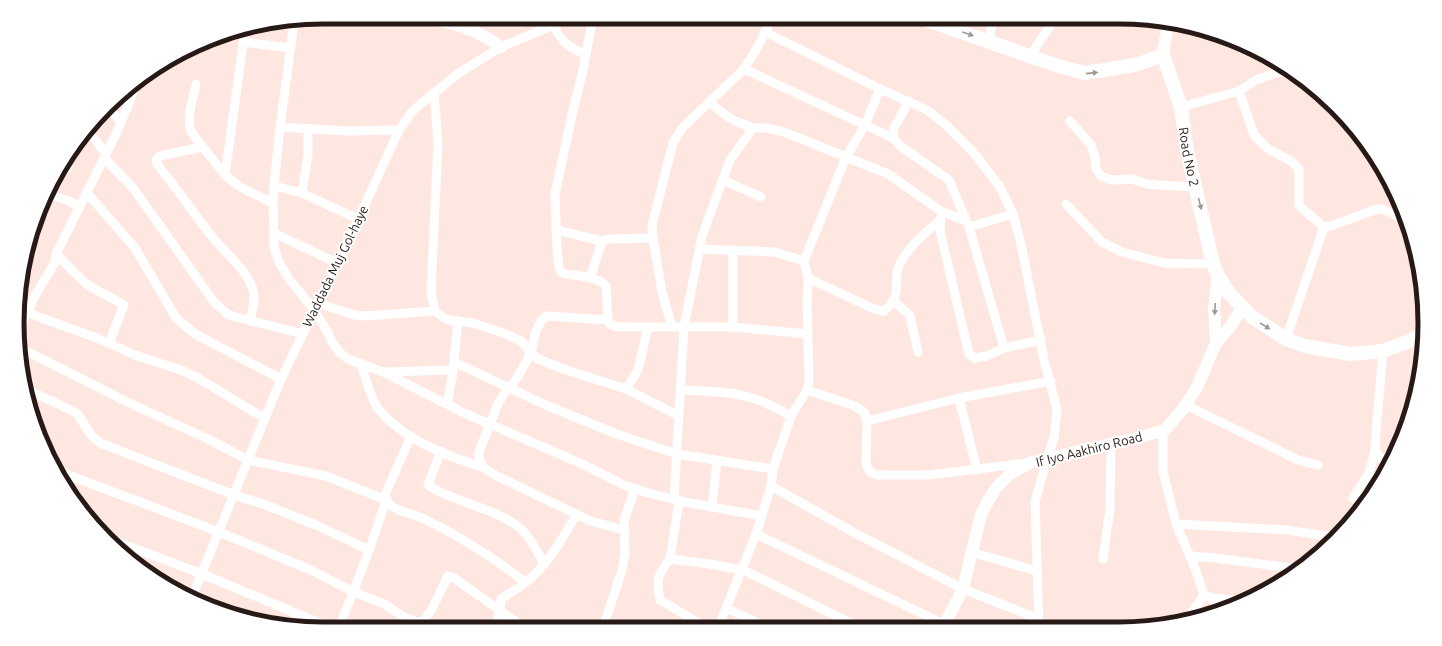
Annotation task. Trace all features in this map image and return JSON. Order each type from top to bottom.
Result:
[{"type":"main road","points":[[938,24],[1030,56],[1085,73],[1135,65],[1163,55]]},
{"type":"main road","name":"Road No 2","points":[[1163,55],[1181,107],[1187,151],[1216,270],[1229,293],[1252,318],[1286,339],[1305,346],[1350,354],[1383,351],[1417,337]]},
{"type":"street","points":[[455,24],[469,28],[488,37],[502,47]]},
{"type":"street","points":[[553,24],[559,37],[564,42],[570,47],[586,55]]},
{"type":"street","name":"Waddada Muj Gol-haye","points":[[194,592],[281,379],[399,130],[412,112],[434,92],[459,73],[502,47],[553,24]]},
{"type":"street","points":[[592,24],[555,194],[556,230],[559,268],[561,272],[598,280],[606,286],[608,320],[610,324],[617,328],[733,327],[808,334]]},
{"type":"street","points":[[672,327],[662,292],[652,225],[674,143],[682,128],[744,69],[769,24]]},
{"type":"street","points":[[989,42],[991,24]]},
{"type":"street","points":[[1030,56],[1051,24]]},
{"type":"street","points":[[293,26],[274,186],[274,248],[279,262],[289,279],[316,306],[332,342],[340,353],[348,359],[383,372],[490,425],[580,463],[635,489],[677,500],[762,516]]},
{"type":"street","points":[[1163,55],[1167,28]]},
{"type":"street","points":[[765,32],[880,89],[927,110],[945,124],[974,153],[1000,187],[1013,214],[1021,244],[1044,360],[1051,381],[1056,410],[1054,437],[1035,501],[1039,622]]},
{"type":"street","points":[[225,175],[244,35]]},
{"type":"street","points":[[243,42],[290,48]]},
{"type":"street","points":[[744,69],[893,138],[899,145],[949,180],[968,224],[1004,348]]},
{"type":"street","points":[[1181,107],[1239,91],[1256,80],[1276,73],[1283,73]]},
{"type":"street","points":[[196,84],[188,124],[191,132],[225,175],[240,187],[273,203]]},
{"type":"street","points":[[720,622],[743,570],[756,534],[771,486],[773,469],[792,416],[807,390],[809,379],[807,305],[808,278],[804,261],[846,157],[864,125],[880,89]]},
{"type":"street","points":[[1239,91],[1254,135],[1268,149],[1291,161],[1299,169],[1299,205],[1304,211],[1324,227],[1331,226],[1377,208],[1398,216]]},
{"type":"street","points":[[25,309],[55,262],[56,254],[105,156],[133,92]]},
{"type":"street","points":[[434,92],[438,144],[431,292],[435,311],[440,316],[449,320],[473,323],[503,333],[521,341],[538,359],[563,369],[626,389],[679,416]]},
{"type":"street","points":[[893,138],[894,128],[909,101]]},
{"type":"street","points":[[710,102],[721,112],[735,121],[753,128],[767,128],[784,132],[888,174],[941,215],[968,224],[1013,214]]},
{"type":"street","points":[[112,112],[121,122]]},
{"type":"street","points":[[1070,121],[1091,145],[1095,156],[1096,169],[1101,176],[1111,180],[1132,179],[1147,184],[1195,187]]},
{"type":"street","points":[[280,127],[347,131],[399,130]]},
{"type":"street","points":[[697,622],[660,600],[657,586],[660,573],[670,559],[677,500],[677,454],[684,327],[702,236],[730,160],[753,128]]},
{"type":"street","points":[[302,193],[308,155],[308,129]]},
{"type":"street","points":[[91,135],[105,156],[132,188],[214,302],[227,314],[303,334]]},
{"type":"street","points":[[202,147],[160,156],[156,160],[157,164],[174,184],[209,233],[242,270],[253,290],[254,301],[250,321]]},
{"type":"street","points":[[723,180],[761,197]]},
{"type":"street","points":[[274,186],[302,193],[358,218]]},
{"type":"street","points":[[87,193],[135,248],[176,318],[195,334],[281,379]]},
{"type":"street","points":[[53,195],[67,200],[80,207]]},
{"type":"street","points":[[1066,204],[1102,242],[1122,252],[1164,264],[1216,270],[1214,308],[1216,342]]},
{"type":"street","points":[[941,215],[940,231],[969,354],[974,358],[987,356],[1004,348],[1041,340]]},
{"type":"street","points":[[808,278],[874,309],[884,311],[894,301],[899,266],[908,251],[941,215]]},
{"type":"street","points":[[1286,339],[1324,227]]},
{"type":"street","points":[[556,230],[602,241],[609,239],[653,238]]},
{"type":"street","points":[[274,233],[337,263]]},
{"type":"street","points":[[590,278],[602,241]]},
{"type":"street","points":[[699,249],[774,252],[804,261]]},
{"type":"street","points":[[733,250],[733,327]]},
{"type":"street","points":[[56,254],[86,284],[124,305],[109,343]]},
{"type":"street","points":[[894,301],[910,316],[918,352]]},
{"type":"street","points":[[316,306],[354,315],[366,316],[435,311]]},
{"type":"street","points":[[1215,606],[1208,597],[1176,524],[1163,471],[1163,437],[1165,430],[1186,405],[1196,389],[1216,342],[1230,327],[1242,307]]},
{"type":"street","points":[[25,310],[135,354],[181,370],[198,378],[264,418]]},
{"type":"street","points":[[483,467],[478,454],[497,406],[517,378],[531,353],[536,331],[541,321],[547,316],[608,320]]},
{"type":"street","points":[[447,404],[454,366],[458,321]]},
{"type":"street","points":[[626,389],[638,370],[648,327]]},
{"type":"street","points":[[26,351],[127,402],[210,440],[248,460],[326,476],[386,500],[390,506],[423,518],[478,548],[525,582]]},
{"type":"street","points":[[1353,498],[1369,473],[1375,451],[1383,351]]},
{"type":"street","points":[[361,364],[376,406],[387,418],[411,436],[466,462],[483,467],[495,475],[576,515],[590,521],[625,530]]},
{"type":"street","points":[[383,372],[454,366],[619,435],[677,454],[773,469]]},
{"type":"street","points":[[867,421],[959,398],[1051,381]]},
{"type":"street","points":[[681,390],[749,397],[792,416]]},
{"type":"street","points":[[807,390],[855,406],[864,412],[867,421],[866,466],[870,472],[876,475],[929,475],[1032,462]]},
{"type":"street","points":[[32,392],[77,413],[91,435],[100,443],[234,495],[266,505],[316,525],[369,550]]},
{"type":"street","points":[[959,398],[977,470]]},
{"type":"street","points":[[1186,405],[1298,460],[1318,465]]},
{"type":"street","name":"If Iyo Aakhiro Road","points":[[948,622],[963,588],[981,514],[995,489],[1010,474],[1032,462],[1137,438],[1165,430]]},
{"type":"street","points":[[341,622],[376,533],[386,500],[385,495],[411,436]]},
{"type":"street","points":[[1103,559],[1110,509],[1111,444]]},
{"type":"street","points":[[441,451],[428,485],[446,495],[506,519],[521,530],[531,540],[544,564]]},
{"type":"street","points":[[1375,451],[1383,462]]},
{"type":"street","points":[[712,506],[717,460]]},
{"type":"street","points":[[65,474],[219,532],[311,570],[354,592],[384,604],[417,622]]},
{"type":"street","points":[[771,486],[853,532],[963,588],[1037,622]]},
{"type":"street","points":[[605,622],[622,570],[625,554],[624,520],[635,489]]},
{"type":"street","points":[[497,622],[501,599],[525,582],[544,564],[559,546],[576,515]]},
{"type":"street","points":[[1176,524],[1287,530],[1328,536]]},
{"type":"street","points":[[756,534],[938,622]]},
{"type":"street","points":[[123,545],[202,574],[316,622]]},
{"type":"street","points":[[971,552],[1037,571]]},
{"type":"street","points":[[1190,556],[1290,568]]},
{"type":"street","points":[[670,559],[743,570],[850,622]]},
{"type":"street","points":[[422,622],[432,609],[448,576],[454,578],[517,622]]},
{"type":"street","points":[[1208,597],[1231,600]]},
{"type":"street","points":[[1193,613],[1208,597]]},
{"type":"street","points":[[726,608],[755,622]]}]
